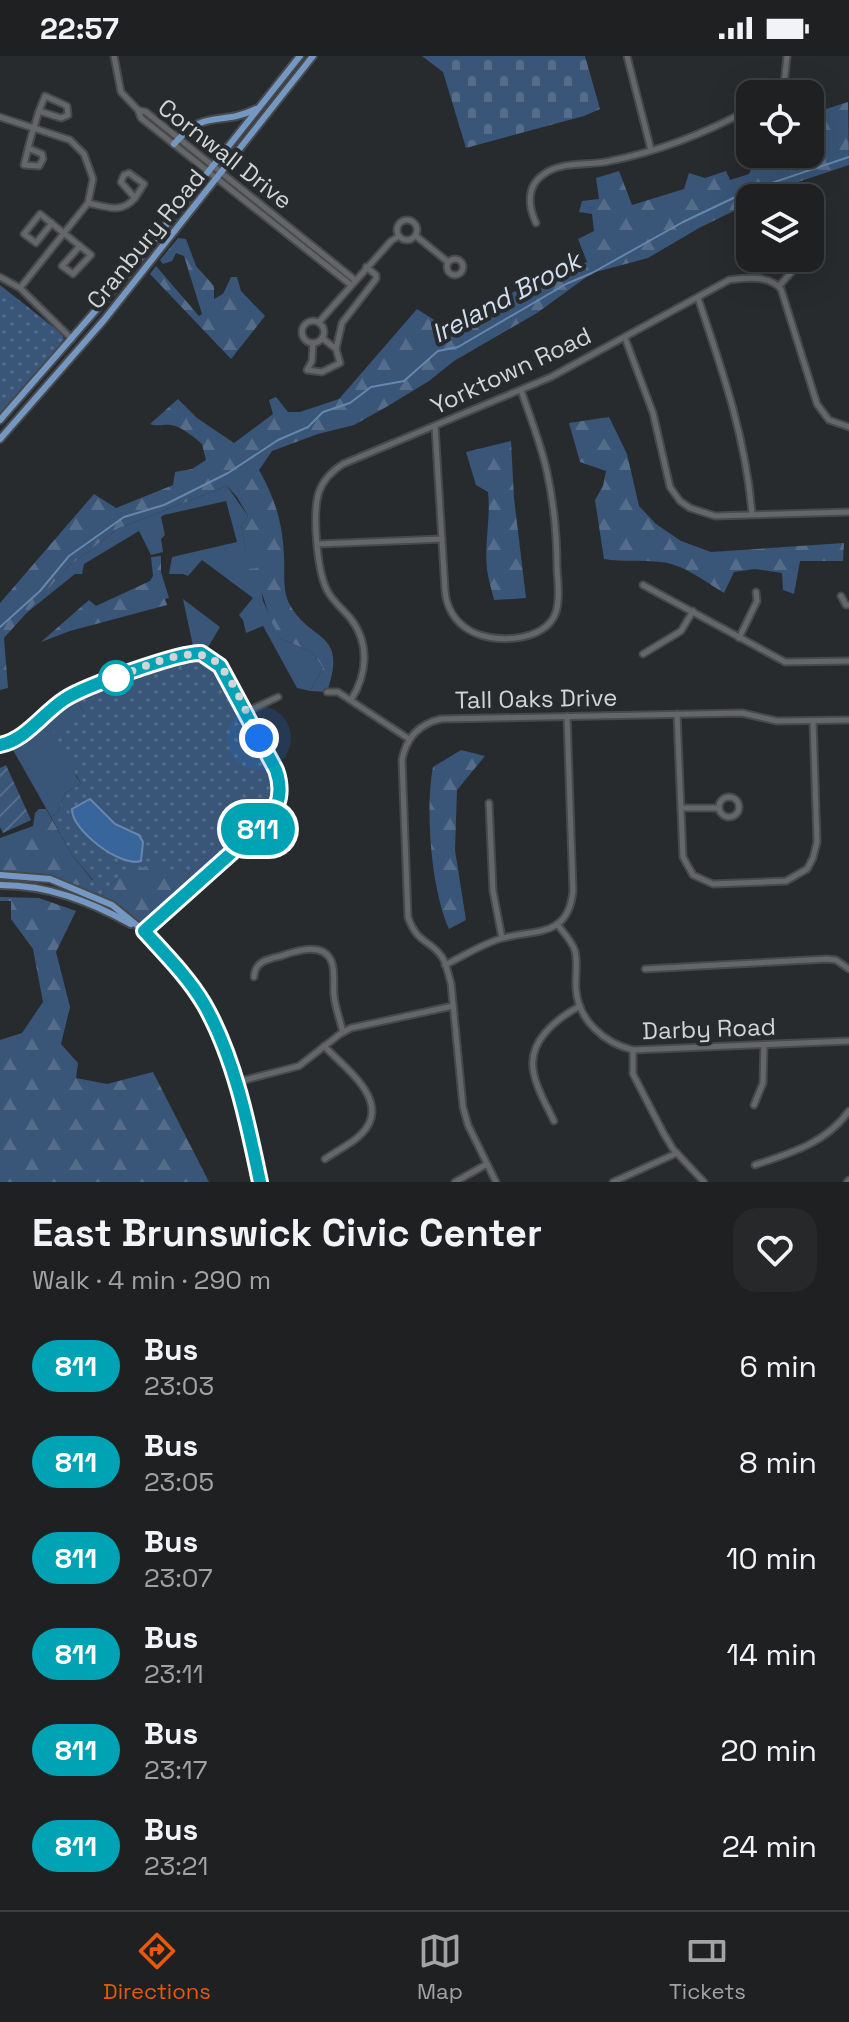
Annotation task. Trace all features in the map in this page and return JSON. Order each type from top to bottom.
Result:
[{"type":"main road","name":"Cranbury Road","points":[[0,420],[124,278],[300,56]]},
{"type":"main road","name":"Cranbury Road","points":[[0,439],[104,320],[313,56]]},
{"type":"main road","points":[[176,141],[192,125],[202,121],[239,116],[259,108]]},
{"type":"main road","points":[[0,875],[50,879],[112,905],[144,931],[186,978],[205,1006],[237,1082],[260,1182]]},
{"type":"main road","points":[[0,885],[25,885],[58,891],[111,913],[144,931]]},
{"type":"street","name":"Cornwall Drive","points":[[114,56],[121,92],[138,110],[146,112],[176,141],[353,283]]},
{"type":"street","points":[[627,56],[651,150]]},
{"type":"street","points":[[784,80],[787,56]]},
{"type":"street","points":[[28,148],[40,151],[43,159],[36,167],[24,165],[28,148],[34,126],[39,111],[45,96],[64,104],[69,112],[61,118],[39,111]]},
{"type":"street","points":[[536,223],[529,207],[530,194],[540,176],[552,169],[610,162],[686,140],[736,116]]},
{"type":"street","points":[[0,117],[70,140],[84,154],[93,179],[88,203],[20,288]]},
{"type":"street","points":[[88,203],[119,209],[127,206],[135,198],[142,189],[143,182],[132,173],[122,178],[122,185],[135,198]]},
{"type":"street","points":[[52,223],[36,243],[24,234],[40,214],[52,223],[91,255],[73,274],[62,266],[80,246]]},
{"type":"street","points":[[407,220],[417,226],[416,236],[407,241],[399,236],[397,226],[407,220]]},
{"type":"street","points":[[319,322],[366,267],[399,236]]},
{"type":"street","points":[[416,236],[448,262]]},
{"type":"street","points":[[313,343],[312,361],[307,370],[322,372],[340,363],[336,349],[342,323],[376,279],[376,275],[366,267]]},
{"type":"street","points":[[792,272],[779,286],[817,404],[829,420],[849,427]]},
{"type":"street","points":[[0,277],[20,288],[72,339]]},
{"type":"street","name":"Yorktown Road","points":[[351,700],[364,671],[363,644],[354,624],[327,589],[322,575],[319,544],[317,501],[321,486],[330,474],[348,462],[521,390],[625,338],[729,280],[762,279],[779,286]]},
{"type":"street","points":[[698,298],[733,404],[750,486],[752,514]]},
{"type":"street","points":[[312,320],[324,328],[322,338],[313,343],[303,338],[302,327],[312,320]]},
{"type":"street","points":[[322,338],[336,349]]},
{"type":"street","points":[[625,338],[653,413],[674,493],[690,508],[706,515],[726,516],[849,512]]},
{"type":"street","points":[[435,426],[446,600],[452,614],[467,629],[487,637],[520,637],[538,632],[555,613],[558,593],[552,498],[547,470],[521,390]]},
{"type":"street","points":[[319,544],[442,539]]},
{"type":"street","points":[[643,585],[785,662],[849,661]]},
{"type":"street","points":[[739,638],[757,601],[756,592]]},
{"type":"street","points":[[841,596],[849,605]]},
{"type":"street","points":[[643,654],[681,631],[693,611]]},
{"type":"street","points":[[1,745],[16,740],[67,697],[186,654],[201,653],[215,660],[278,775],[280,793],[277,806],[266,822],[144,931]]},
{"type":"street","points":[[327,692],[338,692],[409,739],[402,760],[406,907],[415,932],[442,956],[445,965],[453,1006],[463,1107],[468,1125],[496,1182]]},
{"type":"street","points":[[246,712],[278,697]]},
{"type":"street","name":"Tall Oaks Drive","points":[[409,739],[423,725],[441,719],[742,713],[777,721],[849,720]]},
{"type":"street","points":[[677,714],[683,857],[696,878],[718,884],[781,881],[801,874],[812,862],[817,847],[813,721]]},
{"type":"street","points":[[445,965],[502,938],[541,933],[557,924],[567,913],[573,895],[567,716]]},
{"type":"street","points":[[729,796],[737,800],[740,806],[736,815],[730,817],[719,808],[720,801],[729,796]]},
{"type":"street","points":[[489,803],[493,891],[502,938]]},
{"type":"street","points":[[681,808],[719,808]]},
{"type":"street","points":[[554,1121],[534,1077],[535,1052],[552,1024],[580,1006],[576,991],[576,952],[557,924]]},
{"type":"street","points":[[254,977],[254,971],[264,960],[303,950],[314,949],[325,953],[332,962],[334,999],[343,1032]]},
{"type":"street","points":[[645,969],[827,959],[836,960],[849,969]]},
{"type":"street","points":[[237,1082],[299,1066],[343,1032],[371,1022],[453,1006]]},
{"type":"street","name":"Darby Road","points":[[580,1006],[599,1033],[633,1050],[849,1041]]},
{"type":"street","points":[[754,1105],[763,1083],[764,1045]]},
{"type":"street","points":[[324,1046],[367,1090],[372,1105],[365,1130],[325,1159]]},
{"type":"street","points":[[633,1050],[633,1074],[664,1134],[704,1182]]},
{"type":"street","points":[[755,1165],[804,1148],[834,1127],[849,1111]]},
{"type":"street","points":[[613,1182],[677,1153]]},
{"type":"street","points":[[455,1182],[487,1164]]},
{"type":"green space","points":[[422,56],[585,56],[600,109],[466,148],[443,72]]},
{"type":"green space","points":[[848,102],[849,165],[792,184],[736,184],[736,210],[648,258],[592,273],[537,313],[354,425],[272,451],[259,470],[280,522],[286,594],[299,617],[330,648],[333,658],[327,692],[310,691],[323,668],[312,652],[281,639],[271,621],[261,590],[247,586],[249,569],[257,568],[257,559],[246,552],[241,526],[248,516],[227,486],[117,529],[67,568],[4,638],[8,688],[0,690],[0,603],[94,494],[116,508],[173,485],[175,472],[192,469],[206,460],[202,444],[188,433],[171,425],[150,424],[178,399],[197,418],[234,443],[273,414],[269,400],[276,397],[288,412],[300,412],[339,399],[417,309],[450,330],[499,298],[587,262],[578,239],[594,231],[592,214],[579,212],[582,201],[599,199],[596,178],[619,171],[632,205],[684,189],[689,173],[705,178],[726,171],[730,180],[749,174],[751,168],[824,168],[824,110]]},
{"type":"green space","points":[[178,238],[186,239],[196,266],[214,286],[214,299],[223,294],[231,277],[237,277],[241,291],[265,316],[231,359],[150,274],[156,266],[199,316],[202,314],[184,256],[176,253],[172,261],[163,264],[160,260]]},
{"type":"green space","points":[[0,285],[62,334],[64,340],[0,415]]},
{"type":"green space","points":[[609,417],[627,454],[639,506],[656,524],[681,541],[711,552],[844,543],[843,561],[800,561],[794,594],[783,590],[782,573],[755,569],[734,572],[724,593],[669,563],[604,559],[595,500],[603,486],[606,471],[580,462],[569,423]]},
{"type":"green space","points":[[511,441],[514,498],[526,598],[494,600],[486,559],[488,492],[476,485],[466,452]]},
{"type":"green space","points":[[227,486],[248,516],[241,526],[246,551],[257,559],[263,601],[281,639],[312,652],[323,668],[310,691],[297,688],[263,626],[246,633],[239,615],[253,598],[202,560],[188,576],[169,574],[172,557],[237,542],[226,501],[164,515],[161,517],[165,535],[161,539],[163,552],[151,555],[139,531],[84,564],[82,574],[75,574],[24,615],[67,568],[117,529]]},
{"type":"green space","points":[[161,556],[161,572],[169,598],[165,599],[167,605],[41,642],[89,600],[96,606],[150,581],[153,576],[151,557]]},
{"type":"green space","points":[[183,599],[220,627],[207,649],[193,646]]},
{"type":"green space","points":[[195,653],[215,660],[234,690],[280,783],[275,810],[178,902],[190,873],[183,870],[177,876],[167,878],[155,861],[120,877],[100,899],[72,887],[93,880],[72,855],[51,817],[58,812],[65,793],[81,784],[53,731],[84,713],[74,694],[173,657]]},
{"type":"green space","points":[[74,694],[84,713],[76,776],[81,784],[65,793],[58,812],[51,817],[9,743]]},
{"type":"green space","points":[[461,750],[485,756],[457,790],[455,850],[466,920],[449,929],[438,893],[431,849],[431,785],[433,767]]},
{"type":"green space","points":[[6,765],[31,820],[3,833],[0,827],[0,768]]},
{"type":"green space","points":[[46,809],[72,855],[93,881],[72,887],[50,879],[0,875],[0,838],[33,826],[35,813]]},
{"type":"green space","points":[[155,860],[167,878],[183,870],[190,873],[178,902],[144,931],[100,899],[125,871],[132,871]]},
{"type":"green space","points":[[0,897],[39,898],[76,911],[56,952],[70,1007],[61,1044],[78,1063],[76,1078],[107,1084],[153,1072],[209,1182],[0,1182],[0,1040],[22,1033],[43,1002],[33,949],[11,919],[11,901],[0,901]]},
{"type":"shaded area","points":[[90,799],[115,824],[139,835],[143,842],[141,861],[122,859],[88,837],[74,818],[72,809]]},
{"type":"waterway","name":"Ireland Brook","points":[[0,627],[40,591],[69,556],[124,517],[164,505],[228,473],[278,440],[308,427],[323,412],[350,403],[371,387],[404,381],[438,351],[458,347],[566,284],[592,273],[683,222],[748,191],[849,157]]},
{"type":"bus line","name":"811","points":[[0,745],[16,740],[67,697],[173,657],[201,653],[220,666],[276,770],[280,784],[279,802],[266,822],[144,931],[186,978],[205,1006],[237,1082],[260,1182]]},
{"type":"route","points":[[116,678],[104,682],[173,657],[195,653],[209,656],[220,666],[259,738]]}]
